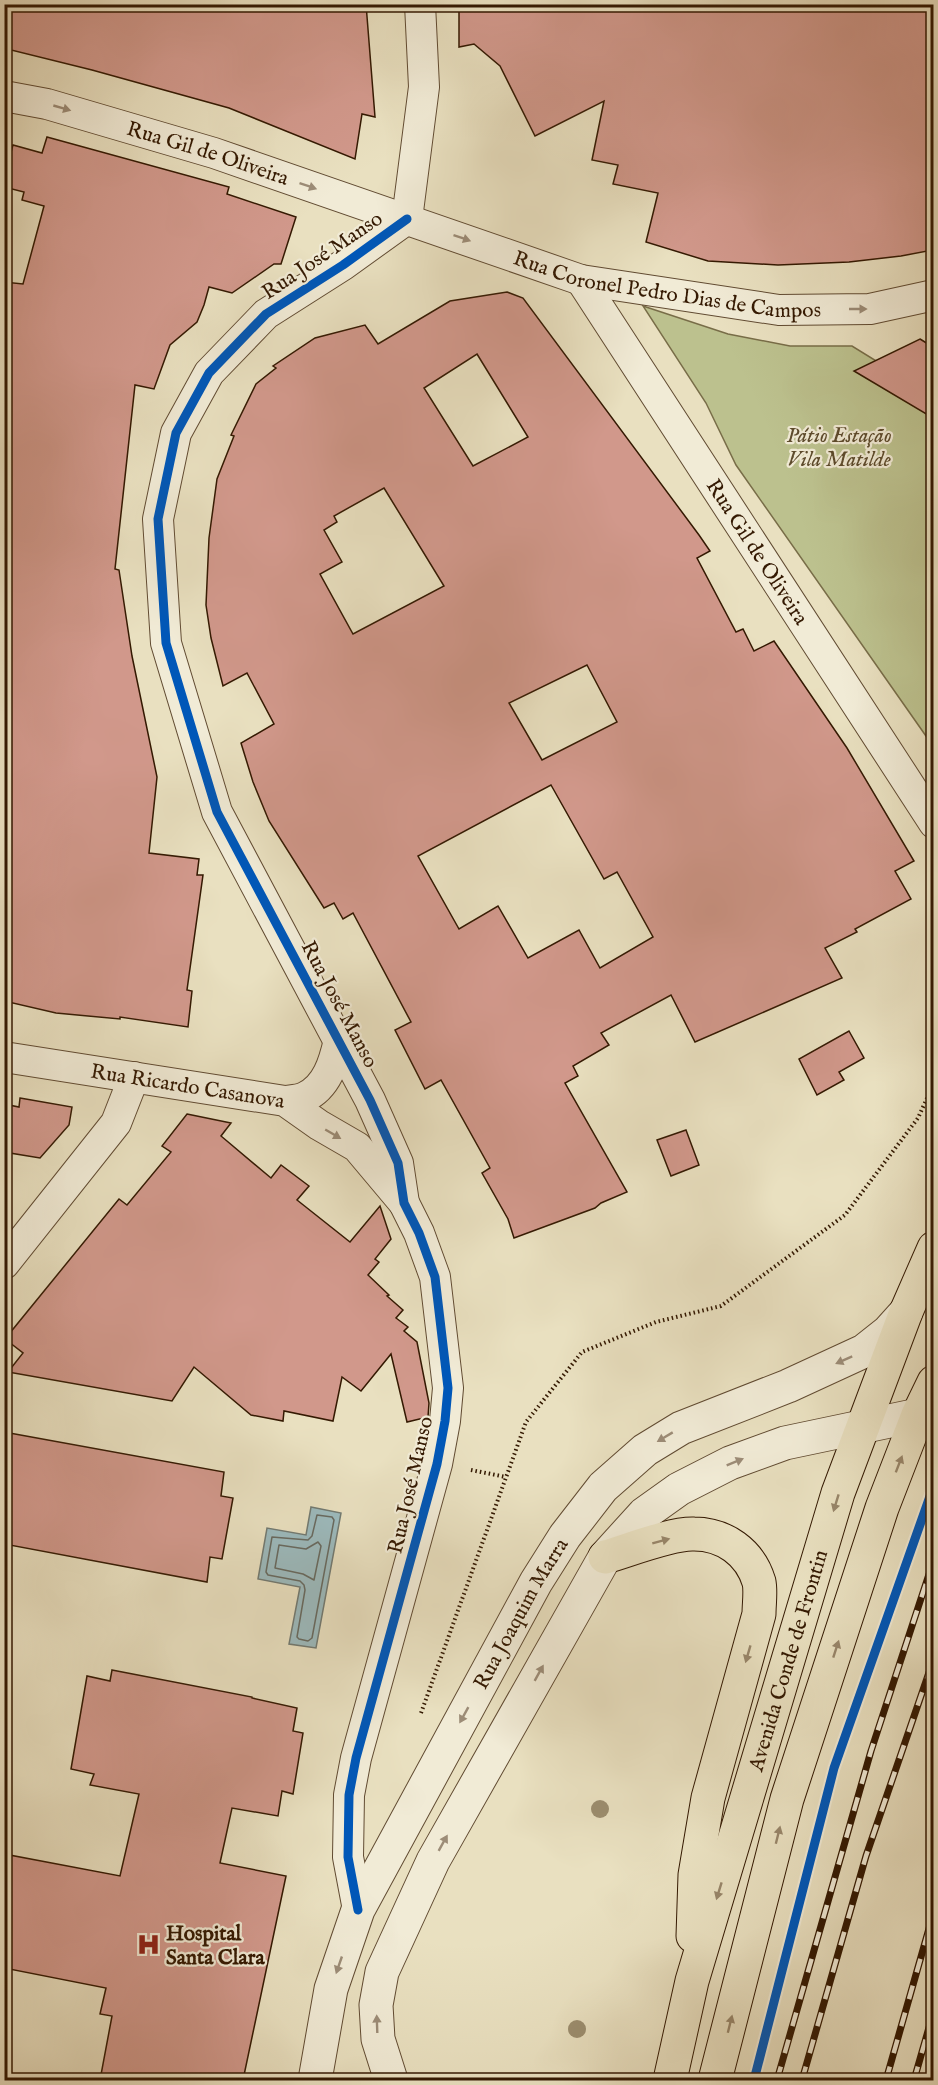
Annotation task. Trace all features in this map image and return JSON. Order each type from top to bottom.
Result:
[{"type":"highway","name":"Avenida Conde de Frontin","points":[[670,2080],[692,1981],[838,1493],[906,1312],[933,1248]]},
{"type":"highway","name":"Avenida Conde de Frontin","points":[[715,2080],[787,1799],[882,1508],[933,1382]]},
{"type":"highway","points":[[605,1557],[666,1539],[693,1534],[724,1540],[747,1556],[759,1583],[759,1614],[708,1798],[696,1875],[692,1981]]},
{"type":"street","points":[[407,219],[424,87],[420,4]]},
{"type":"street","name":"Rua Gil de Oliveira","points":[[4,96],[47,104],[214,153],[407,219]]},
{"type":"street","name":"Rua Coronel Pedro Dias de Campos","points":[[407,219],[581,280],[779,310],[870,309],[933,295]]},
{"type":"street","name":"Rua José Manso","points":[[358,1910],[348,1857],[349,1795],[356,1758],[437,1464],[445,1421],[448,1388],[435,1277],[419,1233],[404,1203],[398,1163],[370,1100],[217,812],[166,643],[158,519],[176,433],[209,373],[266,314],[343,265],[407,219]]},
{"type":"street","name":"Rua Gil de Oliveira","points":[[581,280],[933,823]]},
{"type":"street","name":"Rua José Manso","points":[[285,1101],[305,1097],[322,1084],[330,1071],[339,1040]]},
{"type":"street","name":"Rua Ricardo Casanova","points":[[4,1057],[285,1101],[357,1148],[404,1203]]},
{"type":"street","points":[[4,1264],[116,1123],[134,1077]]},
{"type":"street","name":"Rua Joaquim Marra","points":[[318,2077],[331,1989],[358,1910],[536,1582],[565,1536],[603,1487],[645,1450],[681,1428],[788,1386],[864,1351],[888,1332],[906,1312]]},
{"type":"street","name":"Rua Joaquim Marra","points":[[391,2080],[378,2039],[376,2005],[382,1972],[433,1861],[605,1557],[644,1514],[679,1489],[730,1463],[785,1443],[918,1415]]},
{"type":"green space","name":"Pátio Estação Vila Matilde","points":[[643,306],[728,334],[790,346],[852,346],[933,396],[933,746],[736,465],[706,403]]},
{"type":"water","points":[[311,1507],[341,1513],[316,1648],[289,1644],[300,1587],[258,1579],[267,1528],[306,1535]]},
{"type":"building","points":[[4,4],[366,4],[375,117],[362,114],[355,159],[229,108],[7,49],[11,30],[4,29]]},
{"type":"building","points":[[459,4],[933,4],[933,250],[849,262],[778,265],[708,261],[646,242],[658,193],[613,184],[618,165],[592,160],[604,101],[535,136],[500,66],[474,44],[459,47]]},
{"type":"building","points":[[47,137],[229,187],[227,194],[296,217],[281,264],[274,264],[232,293],[209,287],[197,322],[170,345],[154,389],[135,385],[115,569],[119,570],[132,656],[157,777],[149,853],[199,859],[197,875],[203,875],[187,990],[192,991],[188,1027],[120,1017],[120,1019],[56,1013],[4,1001],[4,282],[23,284],[44,206],[22,200],[24,192],[4,187],[4,177],[13,145],[42,153]]},
{"type":"building","points":[[507,292],[523,298],[710,551],[697,558],[736,632],[743,629],[754,651],[774,641],[847,748],[914,861],[895,871],[911,899],[855,929],[857,932],[825,948],[842,978],[695,1042],[671,995],[601,1033],[609,1045],[573,1066],[578,1076],[565,1083],[627,1192],[595,1208],[514,1238],[508,1219],[482,1173],[490,1168],[441,1080],[425,1089],[395,1030],[411,1022],[353,913],[343,919],[334,903],[324,908],[269,821],[253,782],[241,743],[274,724],[247,673],[223,686],[211,638],[206,605],[209,538],[217,479],[234,436],[231,435],[256,384],[276,368],[273,366],[315,338],[365,325],[378,344],[450,301]],"holes":[[[477,354],[528,437],[473,466],[424,388]],[[384,488],[444,586],[353,634],[320,574],[342,562],[324,530],[337,522],[334,516]],[[587,665],[617,722],[542,760],[509,703]],[[551,785],[604,879],[617,872],[653,937],[600,968],[579,930],[528,958],[498,906],[459,929],[418,856]]]},
{"type":"building","points":[[920,339],[933,347],[933,418],[854,371]]},
{"type":"building","points":[[849,1031],[864,1058],[839,1072],[844,1080],[817,1095],[799,1059]]},
{"type":"building","points":[[20,1098],[72,1107],[69,1125],[40,1158],[4,1152],[4,1104],[19,1107]]},
{"type":"building","points":[[187,1114],[231,1123],[221,1136],[271,1178],[281,1165],[309,1186],[297,1200],[350,1242],[380,1206],[391,1239],[375,1259],[379,1262],[368,1275],[403,1310],[396,1318],[408,1327],[404,1331],[417,1342],[429,1403],[428,1417],[407,1422],[391,1354],[361,1391],[342,1377],[333,1421],[284,1411],[283,1421],[251,1415],[194,1367],[172,1401],[8,1372],[23,1353],[5,1339],[119,1199],[127,1205],[171,1152],[162,1146]]},
{"type":"building","points":[[686,1130],[699,1165],[671,1176],[657,1140]]},
{"type":"building","points":[[4,1432],[224,1472],[221,1496],[233,1498],[222,1559],[210,1557],[207,1582],[4,1544]]},
{"type":"building","name":"Hospital Santa Clara","points":[[112,1670],[297,1708],[293,1731],[303,1733],[293,1794],[282,1791],[278,1816],[232,1808],[220,1863],[286,1876],[243,2080],[100,2080],[112,2016],[100,2014],[106,1988],[4,1968],[4,1854],[120,1876],[139,1794],[90,1785],[94,1774],[71,1769],[87,1676],[110,1681]]},
{"type":"railway","points":[[777,2080],[871,1751],[934,1559]]},
{"type":"railway","points":[[802,2080],[866,1856],[934,1658]]},
{"type":"railway","points":[[886,2080],[934,1911]]},
{"type":"railway","points":[[914,2080],[934,2010]]},
{"type":"cycle path","points":[[358,1910],[348,1857],[349,1795],[356,1758],[437,1464],[445,1421],[448,1388],[435,1277],[419,1233],[404,1203],[398,1163],[370,1100],[217,812],[166,643],[158,519],[176,433],[209,373],[266,314],[343,265],[407,219]]},
{"type":"cycle path","points":[[754,2080],[834,1768],[934,1485]]},
{"type":"place","name":"Hospital Santa Clara","points":[[148,1945]]}]
